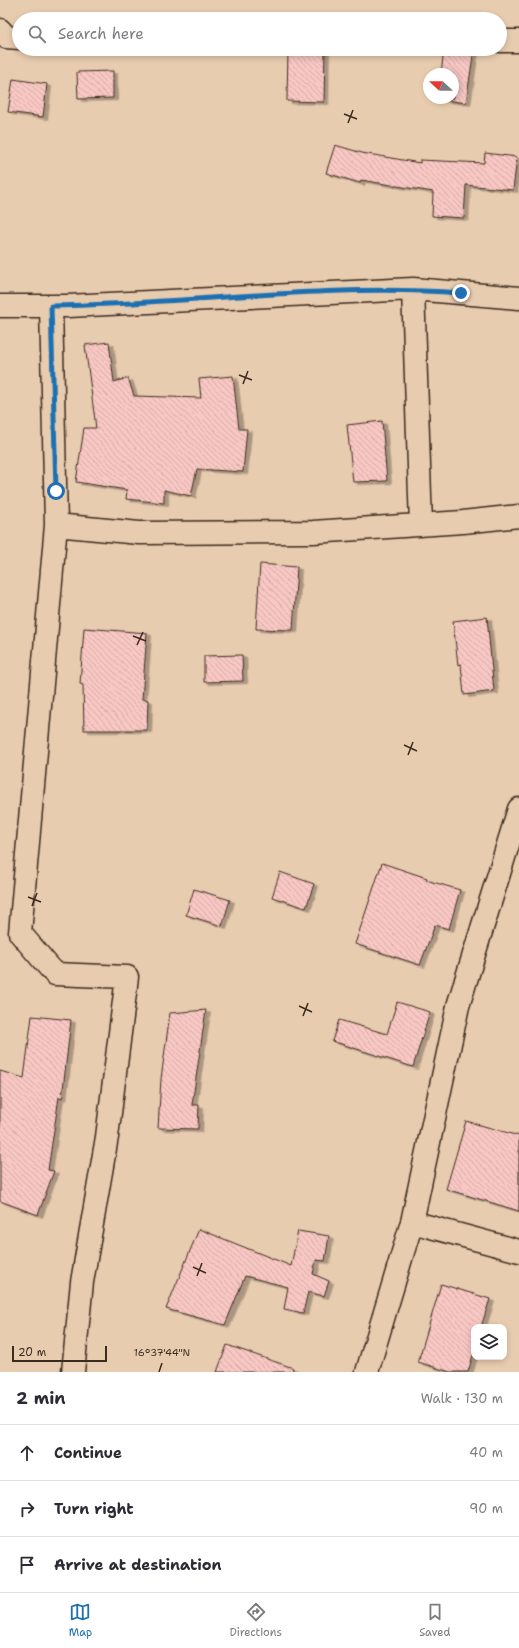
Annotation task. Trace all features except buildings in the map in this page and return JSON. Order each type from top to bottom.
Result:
[{"type":"street","points":[[0,30],[6,37],[12,37]]},
{"type":"street","points":[[507,41],[519,41]]},
{"type":"street","points":[[413,289],[421,525]]},
{"type":"street","points":[[0,306],[51,306],[413,289],[519,298]]},
{"type":"street","points":[[51,306],[56,525],[20,933],[55,974],[127,977],[107,1137],[82,1282],[73,1372]]},
{"type":"street","points":[[56,525],[139,533],[313,532],[421,525],[519,516]]},
{"type":"street","points":[[368,1372],[412,1222],[458,1006],[519,809]]},
{"type":"street","points":[[412,1222],[519,1251]]},
{"type":"route","points":[[56,491],[51,306],[413,289],[461,293]]}]
